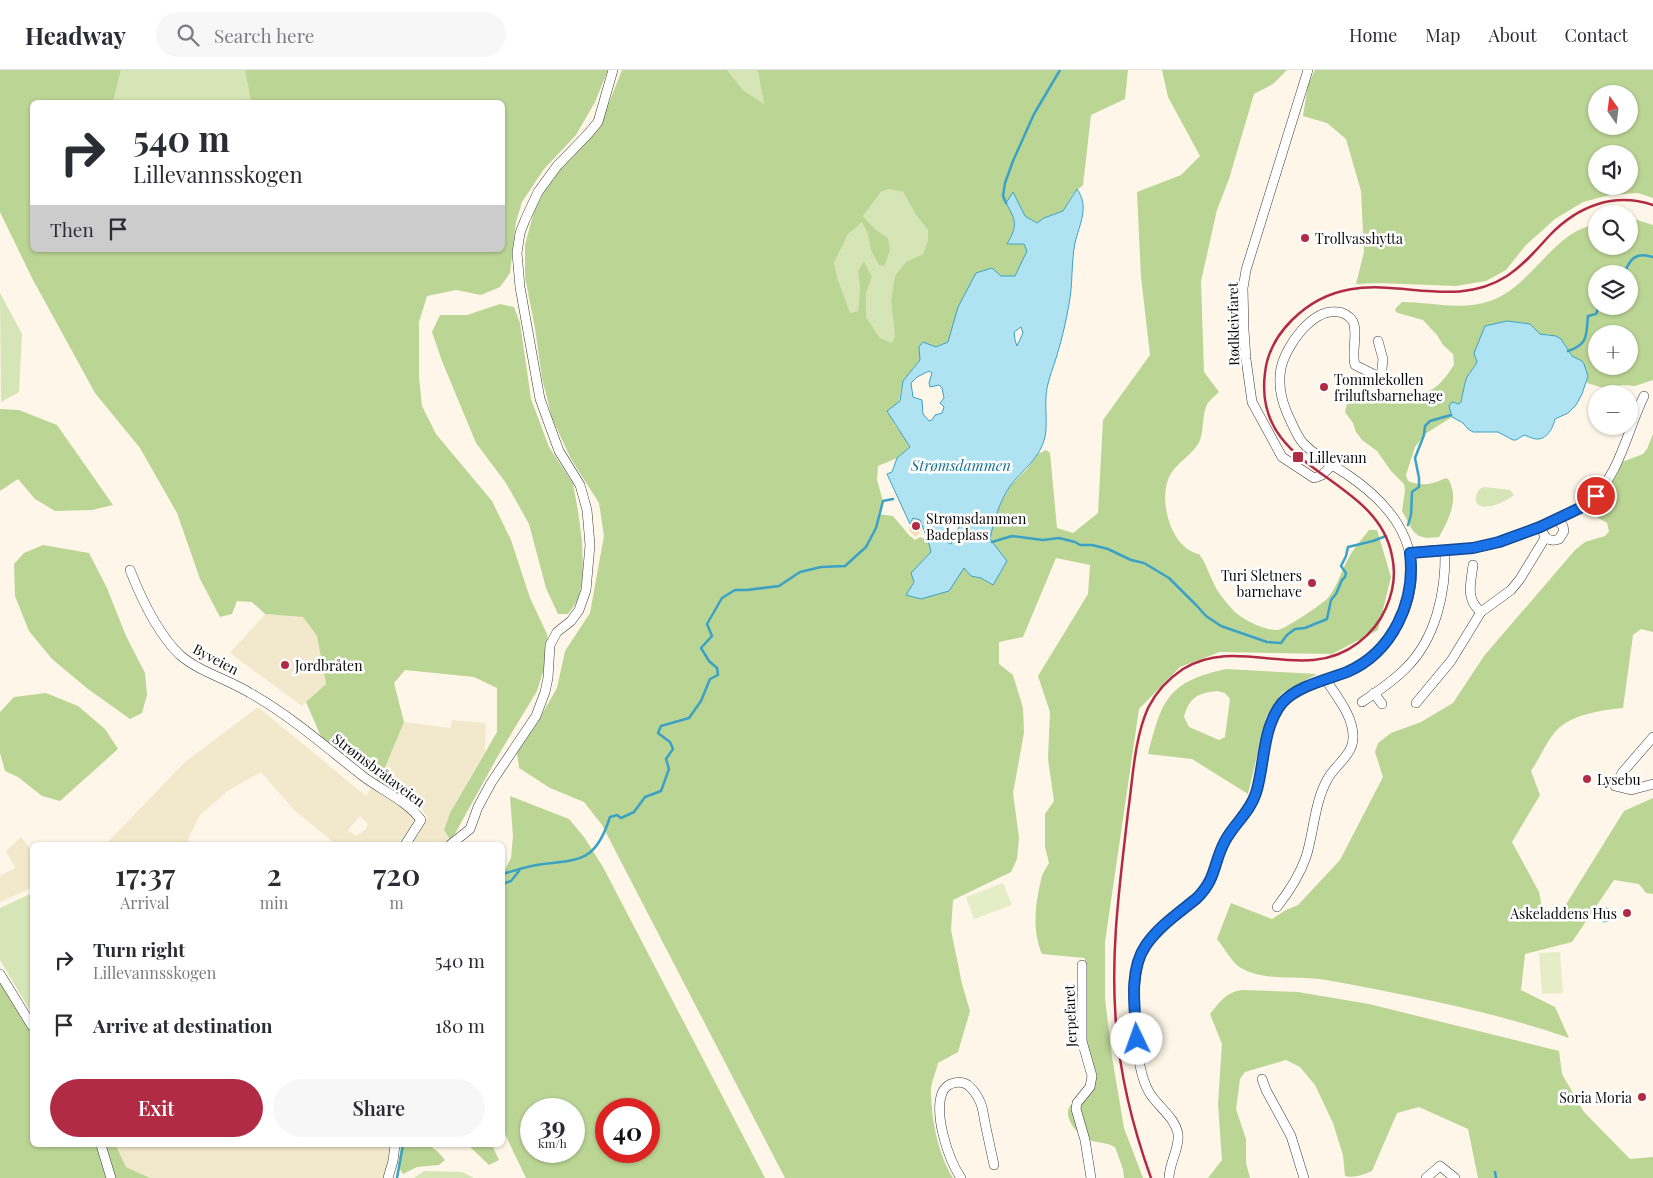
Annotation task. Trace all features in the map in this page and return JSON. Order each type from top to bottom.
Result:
[{"type":"street","points":[[454,842],[470,829],[478,807],[491,783],[536,716],[546,692],[550,644],[557,632],[571,621],[579,610],[586,590],[590,545],[587,510],[582,491],[559,451],[540,399],[520,287],[517,253],[523,227],[538,192],[557,166],[598,122],[613,70]]},
{"type":"street","name":"Rødkleivfaret","points":[[1308,70],[1246,270],[1243,288],[1244,330],[1252,402],[1282,457],[1314,478],[1322,475],[1332,465]]},
{"type":"street","points":[[1169,1178],[1178,1133],[1172,1120],[1147,1090],[1140,1070],[1135,993],[1136,974],[1140,958],[1150,940],[1204,891],[1212,878],[1224,841],[1246,814],[1254,800],[1270,727],[1278,709],[1296,693],[1349,671],[1370,658],[1380,649],[1396,629],[1410,588],[1412,568],[1410,553],[1402,530],[1386,507],[1363,486],[1303,443],[1290,420],[1280,390],[1280,372],[1290,346],[1309,323],[1328,313],[1338,312],[1348,316],[1355,325],[1353,358],[1355,365],[1381,378],[1382,359],[1378,341]]},
{"type":"street","points":[[1410,553],[1487,545],[1540,527],[1582,507],[1596,496],[1602,488],[1618,459],[1644,396]]},
{"type":"street","points":[[1540,527],[1545,538],[1554,541],[1563,535],[1563,526],[1556,519]]},
{"type":"street","points":[[1416,703],[1451,661],[1481,612],[1511,590],[1520,579],[1545,538]]},
{"type":"street","points":[[1362,702],[1393,681],[1406,669],[1426,642],[1442,596],[1445,550]]},
{"type":"street","points":[[1472,565],[1470,598],[1475,607],[1481,612]]},
{"type":"street","name":"Byveien","points":[[130,570],[141,595],[162,631],[181,656],[251,693],[320,743]]},
{"type":"street","points":[[1277,907],[1305,858],[1322,791],[1328,778],[1344,758],[1353,742],[1353,731],[1347,715],[1326,680]]},
{"type":"street","points":[[1374,693],[1382,704]]},
{"type":"street","points":[[1652,738],[1622,773],[1615,786],[1631,790],[1653,784]]},
{"type":"street","name":"Strømsbråtaveien","points":[[320,743],[365,778],[415,812],[421,820],[408,842]]},
{"type":"street","name":"Jerpefaret","points":[[1082,965],[1082,1041],[1092,1076],[1090,1088],[1077,1104],[1076,1109],[1085,1140],[1091,1178]]},
{"type":"street","points":[[0,974],[30,1023]]},
{"type":"street","points":[[1262,1079],[1278,1115],[1288,1130],[1304,1178]]},
{"type":"street","points":[[961,1178],[952,1164],[946,1146],[941,1114],[940,1100],[943,1090],[954,1082],[960,1082],[971,1087],[982,1105],[994,1165]]},
{"type":"street","points":[[102,1147],[111,1178]]},
{"type":"street","points":[[388,1178],[395,1147]]},
{"type":"street","points":[[1426,1178],[1440,1166],[1455,1178]]},
{"type":"shaded area","name":"Jordbråten","points":[[265,614],[303,617],[317,636],[326,684],[302,706],[230,653]]},
{"type":"shaded area","points":[[258,707],[366,796],[373,785],[417,817],[418,820],[403,842],[333,842],[294,810],[261,772],[229,790],[200,815],[188,842],[108,842],[185,762]],"holes":[[[360,816],[368,824],[366,829],[356,836],[348,830]]]},
{"type":"shaded area","points":[[452,720],[486,723],[485,751],[450,813],[444,830],[451,841],[411,842],[428,817],[421,809],[379,782],[404,722],[451,728]]},
{"type":"shaded area","points":[[21,837],[30,848],[30,889],[0,902],[0,876],[15,868],[6,851]]},
{"type":"shaded area","points":[[393,1147],[388,1178],[150,1178],[126,1167],[117,1148]]},
{"type":"green space","points":[[0,70],[121,70],[114,100],[30,100],[30,252],[505,252],[505,100],[251,100],[245,70],[608,70],[595,102],[576,135],[544,169],[522,202],[516,222],[510,273],[500,287],[481,295],[456,290],[427,296],[419,322],[419,377],[422,406],[436,434],[492,501],[511,540],[530,598],[547,634],[549,654],[537,691],[499,754],[451,841],[444,830],[450,813],[497,732],[497,688],[474,677],[405,670],[394,683],[404,722],[379,782],[363,764],[335,749],[322,739],[306,702],[326,684],[317,636],[303,617],[265,614],[252,602],[237,601],[232,614],[220,617],[200,579],[177,513],[140,448],[95,393],[32,278],[0,212]]},
{"type":"green space","points":[[121,70],[245,70],[251,100],[114,100]]},
{"type":"green space","points":[[622,70],[727,70],[743,90],[764,104],[756,70],[1128,70],[1125,99],[1091,115],[1083,185],[1073,194],[1063,211],[1044,218],[1037,223],[1025,216],[1013,193],[1014,225],[1008,244],[1024,244],[1027,251],[1015,276],[1001,276],[952,329],[948,342],[936,347],[923,342],[919,347],[920,360],[903,381],[894,424],[910,447],[897,458],[878,466],[877,480],[883,501],[878,514],[893,516],[915,540],[920,537],[928,540],[931,552],[912,573],[914,581],[907,594],[964,568],[971,576],[981,578],[992,584],[1007,561],[990,539],[996,512],[1011,485],[1027,469],[1038,454],[1046,450],[1050,453],[1057,528],[1073,533],[1098,513],[1103,420],[1150,355],[1141,277],[1137,192],[1181,175],[1200,156],[1168,97],[1162,70],[1287,70],[1273,84],[1254,94],[1229,179],[1217,210],[1201,281],[1204,372],[1219,392],[1206,407],[1200,441],[1170,475],[1165,501],[1167,513],[1175,535],[1182,544],[1199,554],[1227,604],[1242,617],[1267,629],[1278,630],[1282,628],[1327,599],[1350,556],[1369,530],[1377,530],[1391,577],[1378,630],[1332,654],[1220,652],[1180,667],[1139,709],[1105,942],[1105,998],[1112,1057],[1124,1128],[1143,1178],[1124,1178],[1123,1169],[1115,1147],[1085,1138],[1072,1126],[1068,1115],[1070,1106],[1092,1088],[1084,1043],[1085,958],[1042,954],[1036,927],[1039,889],[1042,876],[1049,863],[1045,847],[1045,814],[1054,801],[1048,759],[1050,712],[1038,676],[1088,594],[1090,565],[1056,558],[1023,637],[999,642],[999,664],[1013,675],[1023,708],[1024,733],[1013,793],[1019,838],[1017,859],[1011,872],[953,900],[951,930],[962,984],[970,1011],[958,1052],[938,1063],[931,1090],[936,1136],[943,1158],[953,1178],[785,1178],[602,825],[584,802],[550,788],[519,768],[517,752],[534,728],[557,688],[565,651],[590,613],[604,536],[599,503],[571,459],[552,418],[542,378],[525,277],[525,245],[534,211],[553,174],[599,128]],"holes":[[[889,189],[903,192],[916,215],[928,230],[928,240],[923,254],[906,262],[895,276],[891,301],[895,336],[892,343],[880,338],[866,317],[866,294],[872,277],[864,261],[858,271],[860,288],[858,311],[850,313],[834,263],[848,234],[862,222],[867,232],[871,250],[879,265],[884,266],[890,250],[888,238],[875,229],[863,216],[881,192]]]},
{"type":"green space","points":[[727,70],[756,70],[764,104],[743,90]]},
{"type":"green space","points":[[1315,70],[1653,70],[1653,198],[1638,193],[1638,145],[1588,145],[1588,195],[1610,195],[1583,202],[1555,219],[1526,245],[1506,270],[1486,281],[1456,286],[1356,284],[1364,252],[1361,191],[1346,139],[1327,123],[1303,116],[1308,85]]},
{"type":"green space","points":[[889,189],[903,192],[916,215],[928,230],[928,240],[923,254],[906,262],[891,301],[895,336],[892,343],[880,338],[866,317],[866,294],[872,277],[864,261],[858,271],[860,288],[858,311],[849,314],[834,263],[848,234],[862,221],[867,232],[871,250],[888,238],[875,229],[863,216],[881,192]]},
{"type":"green space","points":[[1638,220],[1653,225],[1653,380],[1638,385],[1594,385],[1587,383],[1587,370],[1572,356],[1564,343],[1551,335],[1540,334],[1524,323],[1507,321],[1486,325],[1475,356],[1477,362],[1465,383],[1466,388],[1459,404],[1454,402],[1450,412],[1452,417],[1425,434],[1415,447],[1406,475],[1408,481],[1423,484],[1446,478],[1452,487],[1452,509],[1439,537],[1427,538],[1419,536],[1413,531],[1402,511],[1404,484],[1391,471],[1377,451],[1362,440],[1345,412],[1347,404],[1352,402],[1408,396],[1429,391],[1440,384],[1454,365],[1453,354],[1443,345],[1437,335],[1423,320],[1398,313],[1395,311],[1396,308],[1402,302],[1457,306],[1490,301],[1505,294],[1518,284],[1554,248],[1580,229],[1588,226],[1588,255],[1638,255]]},
{"type":"green space","points":[[0,293],[22,334],[19,392],[1,402]]},
{"type":"green space","points":[[500,304],[514,307],[520,323],[531,399],[549,447],[573,484],[582,541],[583,577],[578,600],[568,614],[558,614],[546,588],[529,524],[506,483],[476,443],[432,332],[440,315],[467,315]]},
{"type":"green space","points":[[0,409],[19,410],[57,425],[113,505],[92,510],[55,511],[35,499],[18,479],[0,491]]},
{"type":"green space","points":[[1653,434],[1653,632],[1641,629],[1633,635],[1623,708],[1579,717],[1562,725],[1549,740],[1531,771],[1540,795],[1512,842],[1539,892],[1542,908],[1560,914],[1624,811],[1653,798],[1653,894],[1646,893],[1639,884],[1614,880],[1572,942],[1525,954],[1521,990],[1555,1007],[1569,1038],[1510,1020],[1418,998],[1326,980],[1272,977],[1250,972],[1238,966],[1217,939],[1231,903],[1272,919],[1298,905],[1340,860],[1383,777],[1375,752],[1378,743],[1391,733],[1421,722],[1453,703],[1484,656],[1575,550],[1585,542],[1605,536],[1609,531],[1607,523],[1595,516],[1592,506],[1616,469],[1622,462],[1643,454]]},
{"type":"green space","points":[[1485,487],[1510,490],[1514,495],[1496,505],[1481,506],[1477,504],[1476,496],[1480,489]]},
{"type":"green space","points":[[43,545],[89,553],[107,588],[126,636],[145,673],[147,695],[142,713],[130,719],[88,689],[52,659],[29,631],[15,596],[14,564],[24,553]]},
{"type":"green space","points":[[1226,669],[1317,674],[1282,693],[1266,717],[1248,794],[1192,759],[1148,754],[1158,720],[1170,696],[1179,687],[1206,674]],"holes":[[[1217,691],[1225,693],[1230,699],[1225,737],[1219,740],[1189,727],[1184,717],[1191,701],[1204,693]]]},
{"type":"green space","points":[[46,693],[78,706],[105,729],[118,749],[60,801],[42,796],[18,777],[5,771],[0,753],[0,712],[14,697]]},
{"type":"green space","points":[[510,796],[569,819],[584,837],[603,867],[765,1178],[526,1178],[505,1134],[505,869],[511,858],[513,836]]},
{"type":"green space","points":[[1003,883],[1012,905],[974,919],[966,897]]},
{"type":"green space","points":[[30,894],[30,1011],[0,960],[0,908]]},
{"type":"green space","points":[[1560,952],[1563,993],[1542,994],[1539,953]]},
{"type":"green space","points":[[0,981],[30,1030],[30,1147],[117,1147],[126,1167],[150,1178],[0,1178]]},
{"type":"green space","points":[[1242,990],[1298,992],[1369,1004],[1559,1051],[1562,1074],[1584,1112],[1630,1159],[1653,1157],[1653,1178],[1478,1178],[1468,1129],[1419,1107],[1397,1113],[1372,1171],[1359,1176],[1345,1176],[1343,1155],[1333,1123],[1315,1085],[1300,1067],[1286,1060],[1245,1072],[1240,1079],[1236,1109],[1246,1139],[1246,1163],[1250,1178],[1208,1178],[1222,1160],[1218,1104],[1222,1044],[1210,1014],[1227,995]]},
{"type":"green space","points":[[401,1147],[432,1147],[445,1160],[439,1165],[417,1167],[403,1174],[398,1166]]},
{"type":"green space","points":[[470,1147],[493,1147],[499,1160],[489,1165]]},
{"type":"green space","points":[[424,1171],[462,1172],[474,1178],[414,1178]]},
{"type":"sand","name":"Strømsdammen Badeplass","points":[[913,518],[920,520],[923,528],[916,537],[909,531]]},
{"type":"water","name":"Strømsdammen","points":[[1077,189],[1083,202],[1083,209],[1075,243],[1067,317],[1047,388],[1045,437],[1043,445],[1035,458],[1006,492],[997,512],[990,539],[1007,561],[993,585],[981,578],[971,576],[964,568],[949,591],[921,599],[906,595],[914,582],[911,573],[931,552],[920,520],[913,518],[910,524],[887,474],[892,472],[897,458],[910,447],[887,411],[900,401],[903,381],[920,360],[919,347],[923,342],[936,347],[948,342],[958,307],[976,273],[992,268],[1001,276],[1015,276],[1027,251],[1024,244],[1007,244],[1013,232],[1014,219],[1006,203],[1013,192],[1025,216],[1037,223],[1044,218],[1063,211]],"holes":[[[1021,327],[1023,333],[1017,346],[1014,332]],[[929,371],[932,373],[929,383],[930,387],[939,385],[942,388],[944,398],[940,403],[944,407],[942,413],[935,415],[929,421],[923,414],[922,400],[913,397],[911,383],[917,377]],[[951,518],[957,519],[960,525],[951,544],[944,541],[946,521]]]},
{"type":"water","points":[[1507,321],[1530,324],[1540,334],[1556,336],[1561,339],[1572,356],[1582,361],[1588,376],[1576,405],[1568,413],[1555,419],[1548,434],[1541,439],[1524,435],[1513,440],[1498,432],[1473,432],[1463,423],[1452,417],[1449,406],[1452,402],[1459,404],[1461,402],[1467,377],[1477,362],[1474,353],[1485,326]]},
{"type":"water","points":[[1606,908],[1609,909],[1611,917],[1609,921],[1604,922],[1601,920],[1602,912]]},
{"type":"waterway","points":[[1006,203],[1003,196],[1005,183],[1013,161],[1034,114],[1060,70]]},
{"type":"waterway","points":[[1628,265],[1631,260],[1638,256],[1653,257]]},
{"type":"waterway","points":[[1568,351],[1583,342],[1588,316],[1592,315]]},
{"type":"waterway","points":[[1408,525],[1411,515],[1412,492],[1419,487],[1415,458],[1424,435],[1425,426],[1430,421],[1451,415]]},
{"type":"waterway","points":[[505,873],[533,866],[575,860],[584,856],[598,843],[610,817],[617,815],[621,818],[634,812],[645,797],[661,791],[669,769],[666,759],[673,749],[670,742],[658,733],[661,726],[689,718],[701,701],[710,679],[718,675],[717,668],[709,661],[701,648],[712,636],[707,624],[722,598],[735,590],[779,586],[800,572],[821,567],[845,566],[866,547],[876,528],[883,501],[893,499]]},
{"type":"waterway","points":[[992,542],[1012,536],[1043,540],[1059,538],[1080,545],[1092,545],[1108,549],[1131,560],[1144,563],[1169,578],[1206,616],[1221,626],[1267,642],[1281,643],[1295,629],[1305,628],[1327,619],[1331,600],[1345,577],[1346,573],[1341,566],[1348,547],[1386,536]]},
{"type":"waterway","points":[[505,883],[511,881],[519,871]]},
{"type":"waterway","points":[[397,1178],[403,1147]]},
{"type":"waterway","points":[[1495,1172],[1496,1178]]},
{"type":"railway","points":[[1151,1178],[1138,1140],[1124,1082],[1114,996],[1119,891],[1133,773],[1143,720],[1151,702],[1172,677],[1183,669],[1204,660],[1226,656],[1315,660],[1337,655],[1367,636],[1381,618],[1386,608],[1393,582],[1392,556],[1382,529],[1364,507],[1296,453],[1277,432],[1266,406],[1265,373],[1268,358],[1274,344],[1292,320],[1318,300],[1345,290],[1372,287],[1454,292],[1481,288],[1513,272],[1561,225],[1585,209],[1597,204],[1624,200],[1639,201],[1653,205]]},
{"type":"place","name":"Trollvasshytta","points":[[1305,238]]},
{"type":"place","name":"Tommlekollen friluftsbarnehage","points":[[1324,387]]},
{"type":"place","name":"Lillevann","points":[[1298,457]]},
{"type":"place","name":"Strømsdammen Badeplass","points":[[916,526]]},
{"type":"place","name":"Turi Sletners barnehave","points":[[1312,583]]},
{"type":"place","name":"Jordbråten","points":[[285,665]]},
{"type":"place","name":"Lysebu","points":[[1587,779]]},
{"type":"place","name":"Askeladdens Hus","points":[[1627,913]]},
{"type":"place","name":"Soria Moria","points":[[1642,1097]]},
{"type":"route","points":[[1137,1039],[1135,979],[1140,958],[1150,940],[1197,898],[1209,884],[1224,841],[1246,814],[1254,800],[1272,720],[1288,697],[1305,688],[1349,671],[1370,658],[1386,642],[1396,629],[1408,597],[1412,568],[1410,553],[1473,548],[1499,542],[1540,527],[1582,507],[1596,496]]}]
